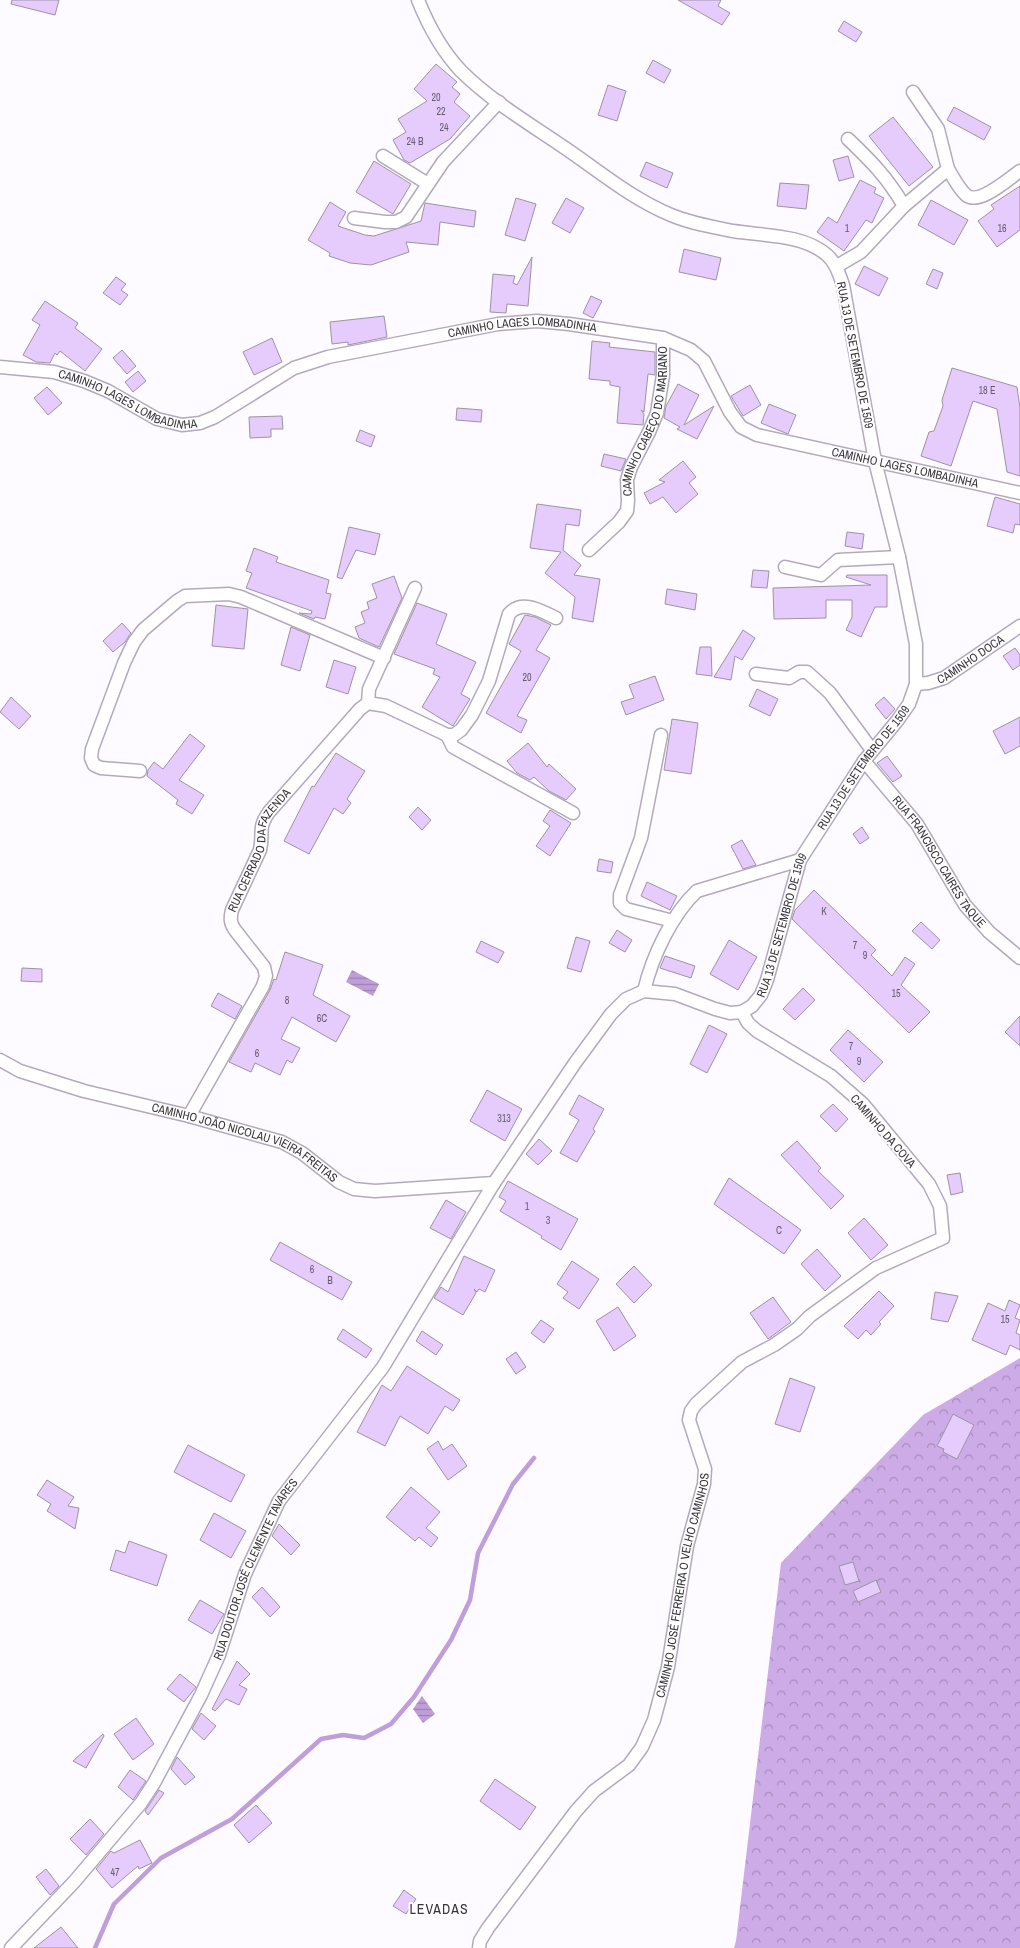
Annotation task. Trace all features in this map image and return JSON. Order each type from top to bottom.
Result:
[{"type":"street","name":"RUA 13 DE SETEMBRO DE 1509","points":[[418,0],[443,48],[461,71],[499,102],[640,200],[670,215],[694,223],[799,240],[815,247],[828,256],[836,266],[843,285],[875,461],[899,557],[916,644],[916,684],[909,704],[898,721],[864,761],[800,860],[767,980],[761,995],[752,1006],[742,1012],[730,1013],[675,994],[644,991],[648,975],[673,921],[686,902],[697,891],[800,860]]},
{"type":"street","points":[[913,92],[938,130],[948,169],[966,195],[974,198],[982,197],[1020,171]]},
{"type":"street","points":[[354,218],[396,222],[406,217],[443,162],[499,102]]},
{"type":"street","points":[[848,139],[878,167],[904,206]]},
{"type":"street","points":[[383,156],[428,184]]},
{"type":"street","points":[[836,266],[861,252],[904,206],[948,169]]},
{"type":"street","name":"CAMINHO LAGES LOMBADINHA","points":[[0,367],[54,372],[84,381],[108,391],[157,419],[182,425],[200,423],[215,417],[294,368],[328,357],[498,324],[537,321],[569,324],[663,338],[691,350],[704,361],[730,412],[741,427],[757,435],[1020,493]]},
{"type":"street","name":"CAMINHO CABEÇO DO MARIANO","points":[[589,550],[619,522],[627,510],[627,480],[656,413],[662,375],[663,338]]},
{"type":"street","points":[[785,567],[821,574],[838,560],[899,557]]},
{"type":"street","points":[[415,588],[369,689],[368,703],[386,706],[447,735],[454,735],[462,730],[472,715],[489,682],[509,614],[514,608],[533,608],[556,618]]},
{"type":"street","points":[[140,771],[101,768],[94,765],[91,758],[92,749],[124,663],[134,642],[143,630],[185,596],[229,594],[241,597],[384,658]]},
{"type":"street","name":"CAMINHO DOCA","points":[[916,684],[928,683],[944,678],[1020,626]]},
{"type":"street","points":[[756,674],[789,678],[799,672],[807,672],[830,693],[872,750]]},
{"type":"street","name":"RUA CERRADO DA FAZENDA","points":[[189,1116],[263,986],[266,976],[264,967],[235,930],[230,918],[260,850],[262,822],[360,709],[368,703]]},
{"type":"street","points":[[447,735],[453,747],[572,813]]},
{"type":"street","points":[[661,735],[641,838],[620,895],[620,903],[626,909],[673,921]]},
{"type":"street","name":"RUA FRANCISCO CAIRES TAQUE","points":[[864,761],[917,824],[965,905],[989,932],[1020,958]]},
{"type":"street","name":"RUA DOUTOR JOSÉ CLEMENTE TAVARES","points":[[11,1948],[74,1882],[141,1803],[154,1783],[212,1671],[245,1574],[279,1501],[383,1367],[494,1183],[575,1062],[611,1014],[626,999],[644,991]]},
{"type":"street","name":"CAMINHO DA COVA","points":[[742,1012],[748,1022],[757,1030],[831,1076],[863,1104],[929,1184],[940,1206],[943,1238]]},
{"type":"street","name":"CAMINHO JOÃO NICOLAU VIEIRA FREITAS","points":[[0,1060],[20,1071],[84,1091],[189,1116],[282,1142],[302,1153],[340,1182],[354,1189],[375,1192],[494,1183]]},
{"type":"street","name":"CAMINHO JOSÉ FERREIRA O VELHO CAMINHOS","points":[[479,1948],[480,1940],[488,1928],[576,1811],[594,1791],[629,1765],[642,1747],[654,1720],[668,1666],[687,1546],[704,1484],[705,1469],[689,1420],[691,1411],[696,1404],[742,1362],[774,1345],[798,1329],[810,1316],[876,1268],[943,1238]]},
{"type":"green space","points":[[1020,1358],[1020,1948],[734,1948],[781,1563],[923,1415]]},
{"type":"shaded area","points":[[352,970],[379,984],[373,996],[346,982]]},
{"type":"shaded area","points":[[422,1696],[435,1714],[423,1723],[413,1709]]},
{"type":"building","points":[[12,0],[59,0],[55,15],[11,4]]},
{"type":"building","points":[[678,0],[721,0],[718,6],[730,13],[722,25]]},
{"type":"building","points":[[844,21],[862,32],[856,42],[838,31]]},
{"type":"building","points":[[653,60],[671,70],[664,83],[646,73]]},
{"type":"building","points":[[436,64],[457,82],[452,87],[460,94],[454,102],[470,116],[450,139],[410,163],[404,160],[393,140],[406,132],[398,119],[427,101],[414,89]]},
{"type":"building","points":[[608,85],[626,91],[617,121],[598,115]]},
{"type":"building","points":[[954,107],[991,127],[984,140],[947,120]]},
{"type":"building","points":[[893,117],[933,167],[909,186],[869,136]]},
{"type":"building","points":[[848,156],[854,177],[839,181],[833,160]]},
{"type":"building","points":[[374,161],[411,184],[393,214],[356,192]]},
{"type":"building","points":[[646,162],[673,173],[667,188],[640,176]]},
{"type":"building","points":[[860,180],[876,188],[874,193],[884,198],[872,223],[866,220],[844,251],[817,232],[828,217],[837,223]]},
{"type":"building","points":[[780,183],[809,185],[806,209],[777,206]]},
{"type":"building","points":[[1020,186],[1020,230],[997,247],[978,221],[994,209],[991,205]]},
{"type":"building","points":[[516,198],[536,204],[525,241],[505,235]]},
{"type":"building","points":[[566,198],[584,208],[570,233],[552,223]]},
{"type":"building","points":[[931,200],[968,220],[954,245],[918,225]]},
{"type":"building","points":[[330,202],[346,212],[338,226],[374,236],[421,221],[425,203],[476,211],[474,227],[440,222],[438,245],[406,242],[409,252],[371,265],[350,263],[329,256],[330,253],[308,240]]},
{"type":"building","points":[[684,249],[721,258],[716,280],[679,272]]},
{"type":"building","points":[[532,257],[528,306],[507,304],[506,313],[490,312],[493,274],[515,276],[513,283],[517,285]]},
{"type":"building","points":[[864,266],[888,278],[879,296],[855,284]]},
{"type":"building","points":[[933,269],[943,273],[937,289],[926,284]]},
{"type":"building","points":[[116,277],[126,284],[121,290],[128,295],[120,305],[103,293]]},
{"type":"building","points":[[591,296],[602,301],[593,318],[583,313]]},
{"type":"building","points":[[45,301],[78,323],[75,328],[102,349],[85,371],[60,351],[57,355],[55,353],[50,363],[36,362],[23,355],[40,325],[32,320]]},
{"type":"building","points":[[384,316],[387,337],[348,345],[348,342],[332,344],[330,322]]},
{"type":"building","points":[[272,338],[282,362],[254,375],[243,352]]},
{"type":"building","points":[[592,341],[610,343],[609,347],[655,352],[655,375],[648,374],[644,412],[641,410],[644,414],[643,425],[617,423],[620,387],[610,385],[610,381],[589,379]]},
{"type":"building","points":[[122,350],[136,366],[127,374],[113,358]]},
{"type":"building","points":[[952,368],[1017,387],[1020,408],[1020,476],[1007,472],[997,409],[973,401],[951,466],[921,456],[929,432],[934,431],[943,406],[942,400]]},
{"type":"building","points":[[138,371],[146,381],[133,392],[125,382]]},
{"type":"building","points":[[678,384],[699,395],[684,425],[714,406],[697,439],[677,429],[680,427],[664,418],[666,406]]},
{"type":"building","points":[[750,385],[761,405],[743,416],[731,396]]},
{"type":"building","points":[[47,387],[62,403],[48,415],[34,398]]},
{"type":"building","points":[[769,404],[796,415],[788,434],[761,423]]},
{"type":"building","points":[[457,408],[482,410],[481,422],[456,420]]},
{"type":"building","points":[[282,416],[283,429],[271,429],[271,437],[250,438],[249,417]]},
{"type":"building","points":[[360,430],[375,436],[371,447],[356,441]]},
{"type":"building","points":[[604,454],[626,459],[621,471],[601,466]]},
{"type":"building","points":[[683,461],[696,477],[689,483],[698,494],[676,513],[663,497],[650,504],[644,493],[665,482],[659,480]]},
{"type":"building","points":[[995,497],[1020,504],[1020,525],[1015,524],[1013,533],[987,526]]},
{"type":"building","points":[[537,504],[581,510],[579,526],[566,524],[563,550],[581,565],[574,575],[600,579],[593,622],[572,618],[575,597],[545,573],[561,552],[530,548]]},
{"type":"building","points":[[349,527],[380,534],[375,555],[356,550],[342,579],[337,577]]},
{"type":"building","points":[[847,532],[864,534],[862,549],[845,546]]},
{"type":"building","points":[[254,548],[278,557],[276,562],[329,580],[326,593],[331,594],[325,619],[315,617],[314,619],[299,613],[311,614],[312,611],[246,588],[252,573],[246,571]]},
{"type":"building","points":[[753,570],[769,571],[767,588],[751,587]]},
{"type":"building","points":[[847,575],[887,575],[887,607],[875,607],[861,637],[846,630],[852,617],[852,600],[826,600],[826,618],[774,619],[773,588],[871,585],[846,577]]},
{"type":"building","points":[[394,576],[402,598],[379,647],[359,638],[355,627],[365,623],[361,612],[369,609],[367,602],[377,598],[372,584]]},
{"type":"building","points":[[667,589],[697,594],[695,610],[665,604]]},
{"type":"building","points":[[417,603],[447,614],[436,644],[476,662],[461,694],[470,699],[453,726],[422,707],[440,677],[433,674],[435,669],[394,654]]},
{"type":"building","points":[[216,605],[248,609],[244,649],[212,646]]},
{"type":"building","points":[[525,615],[535,617],[551,625],[536,650],[550,658],[517,716],[527,720],[521,733],[486,713],[521,651],[509,644]]},
{"type":"building","points":[[122,623],[131,633],[125,642],[113,652],[103,641]]},
{"type":"building","points":[[291,627],[310,635],[300,671],[281,665]]},
{"type":"building","points":[[743,630],[755,638],[742,660],[735,656],[731,680],[714,677]]},
{"type":"building","points":[[700,647],[711,647],[712,676],[696,674]]},
{"type":"building","points":[[1015,648],[1020,655],[1020,665],[1013,670],[1003,656]]},
{"type":"building","points":[[334,660],[356,667],[348,694],[326,687]]},
{"type":"building","points":[[655,676],[664,700],[626,715],[621,702],[634,698],[629,685]]},
{"type":"building","points":[[757,689],[778,699],[770,716],[749,706]]},
{"type":"building","points":[[11,697],[31,716],[19,729],[0,712]]},
{"type":"building","points":[[884,697],[895,709],[886,719],[875,705]]},
{"type":"building","points":[[1020,717],[1020,746],[1005,754],[993,731]]},
{"type":"building","points":[[672,719],[698,723],[691,774],[664,770]]},
{"type":"building","points":[[190,734],[205,746],[179,780],[204,795],[192,814],[176,804],[178,800],[147,776],[148,770],[154,762],[163,769]]},
{"type":"building","points":[[528,743],[547,767],[549,764],[576,789],[566,800],[549,791],[534,777],[530,780],[517,773],[507,761]]},
{"type":"building","points":[[336,753],[365,771],[347,799],[351,803],[343,814],[334,808],[309,854],[284,841],[312,786],[314,787]]},
{"type":"building","points":[[887,756],[902,776],[893,782],[877,763]]},
{"type":"building","points":[[418,807],[431,820],[422,830],[409,817]]},
{"type":"building","points":[[550,810],[571,823],[550,856],[536,846],[550,826],[543,821]]},
{"type":"building","points":[[862,827],[869,838],[860,844],[853,834]]},
{"type":"building","points":[[742,840],[756,865],[743,869],[731,846]]},
{"type":"building","points":[[599,859],[613,862],[611,873],[597,871]]},
{"type":"building","points":[[647,882],[677,896],[670,910],[641,896]]},
{"type":"building","points":[[814,890],[876,950],[871,955],[892,976],[905,957],[915,964],[901,985],[930,1012],[909,1033],[792,919],[795,910]]},
{"type":"building","points":[[921,922],[940,940],[932,949],[912,931]]},
{"type":"building","points":[[617,930],[632,940],[625,952],[609,943]]},
{"type":"building","points":[[576,937],[590,941],[581,972],[567,968]]},
{"type":"building","points":[[729,940],[757,957],[738,990],[710,974]]},
{"type":"building","points":[[481,941],[504,952],[498,963],[476,952]]},
{"type":"building","points":[[285,952],[323,965],[313,995],[350,1016],[336,1042],[292,1017],[281,1039],[300,1048],[292,1063],[287,1060],[280,1075],[255,1063],[251,1072],[229,1062],[270,990],[274,979],[276,980]]},
{"type":"building","points":[[665,956],[695,966],[691,978],[660,968]]},
{"type":"building","points":[[22,968],[42,969],[42,982],[21,981]]},
{"type":"building","points":[[803,988],[815,1000],[795,1020],[783,1009]]},
{"type":"building","points":[[218,993],[242,1006],[235,1019],[211,1006]]},
{"type":"building","points":[[1020,1016],[1020,1046],[1005,1032]]},
{"type":"building","points":[[709,1025],[727,1034],[707,1073],[690,1064]]},
{"type":"building","points":[[848,1030],[883,1062],[864,1082],[830,1050]]},
{"type":"building","points":[[487,1090],[522,1109],[505,1141],[470,1121]]},
{"type":"building","points":[[579,1095],[604,1109],[593,1129],[595,1131],[577,1162],[560,1153],[579,1120],[569,1114]]},
{"type":"building","points":[[833,1104],[848,1119],[836,1132],[820,1116]]},
{"type":"building","points":[[539,1139],[552,1151],[538,1165],[526,1154]]},
{"type":"building","points":[[797,1141],[821,1168],[818,1171],[844,1196],[831,1209],[781,1155]]},
{"type":"building","points":[[960,1173],[963,1192],[951,1195],[947,1175]]},
{"type":"building","points":[[729,1178],[801,1230],[784,1254],[714,1204]]},
{"type":"building","points":[[508,1181],[578,1219],[561,1250],[541,1238],[542,1236],[500,1211],[506,1201],[499,1197]]},
{"type":"building","points":[[446,1200],[466,1212],[451,1239],[430,1228]]},
{"type":"building","points":[[864,1218],[888,1245],[871,1260],[848,1233]]},
{"type":"building","points":[[280,1242],[352,1282],[342,1300],[270,1260]]},
{"type":"building","points":[[817,1249],[841,1276],[825,1291],[801,1264]]},
{"type":"building","points":[[464,1256],[495,1270],[485,1292],[479,1289],[477,1292],[474,1289],[476,1293],[463,1315],[434,1298],[441,1287],[448,1292]]},
{"type":"building","points":[[572,1261],[599,1279],[579,1309],[563,1298],[568,1292],[557,1284]]},
{"type":"building","points":[[634,1266],[652,1285],[634,1303],[616,1284]]},
{"type":"building","points":[[879,1291],[894,1306],[879,1322],[881,1324],[871,1335],[866,1330],[858,1339],[844,1326]]},
{"type":"building","points":[[935,1292],[958,1296],[948,1322],[931,1319]]},
{"type":"building","points":[[773,1297],[791,1322],[768,1339],[750,1313]]},
{"type":"building","points":[[1009,1300],[1020,1305],[1015,1318],[1020,1320],[1016,1333],[1020,1335],[1020,1350],[1010,1345],[1006,1355],[972,1340],[988,1303],[1005,1311]]},
{"type":"building","points":[[618,1307],[636,1336],[614,1351],[596,1321]]},
{"type":"building","points":[[541,1320],[554,1329],[544,1343],[531,1333]]},
{"type":"building","points":[[343,1329],[372,1349],[366,1358],[337,1339]]},
{"type":"building","points":[[422,1331],[443,1345],[436,1355],[416,1341]]},
{"type":"building","points":[[516,1352],[526,1367],[516,1374],[506,1359]]},
{"type":"building","points":[[407,1366],[460,1400],[453,1411],[445,1406],[428,1434],[400,1416],[385,1446],[357,1432],[382,1385],[391,1391]]},
{"type":"building","points":[[790,1378],[815,1387],[800,1432],[775,1424]]},
{"type":"building","points":[[953,1414],[974,1425],[957,1459],[943,1452],[944,1449],[937,1446]]},
{"type":"building","points":[[438,1441],[443,1450],[452,1444],[467,1466],[448,1480],[427,1449]]},
{"type":"building","points":[[188,1445],[245,1475],[231,1502],[174,1472]]},
{"type":"building","points":[[47,1480],[74,1497],[68,1506],[79,1508],[75,1529],[47,1511],[51,1504],[37,1495]]},
{"type":"building","points":[[411,1487],[440,1512],[426,1528],[438,1538],[431,1547],[419,1537],[415,1541],[386,1517]]},
{"type":"building","points":[[214,1513],[246,1531],[231,1558],[200,1540]]},
{"type":"building","points":[[279,1524],[300,1545],[291,1555],[272,1536]]},
{"type":"building","points":[[129,1541],[167,1555],[157,1586],[110,1570],[116,1550],[125,1553]]},
{"type":"building","points":[[853,1562],[859,1581],[845,1585],[839,1566]]},
{"type":"building","points":[[876,1580],[881,1592],[858,1602],[853,1591]]},
{"type":"building","points":[[262,1587],[280,1607],[270,1617],[252,1597]]},
{"type":"building","points":[[200,1600],[224,1614],[212,1634],[188,1620]]},
{"type":"building","points":[[237,1661],[250,1674],[239,1685],[247,1689],[239,1705],[226,1699],[215,1711],[212,1709]]},
{"type":"building","points":[[180,1674],[196,1687],[184,1702],[167,1689]]},
{"type":"building","points":[[201,1713],[216,1726],[204,1740],[192,1729]]},
{"type":"building","points":[[136,1718],[154,1744],[133,1760],[114,1734]]},
{"type":"building","points":[[103,1734],[104,1736],[86,1768],[73,1761]]},
{"type":"building","points":[[177,1757],[195,1777],[185,1785],[171,1769]]},
{"type":"building","points":[[130,1770],[146,1781],[133,1800],[118,1787]]},
{"type":"building","points":[[495,1779],[536,1807],[520,1830],[480,1801]]},
{"type":"building","points":[[159,1790],[164,1793],[148,1815],[145,1811]]},
{"type":"building","points":[[256,1805],[272,1823],[249,1843],[234,1825]]},
{"type":"building","points":[[90,1819],[104,1834],[86,1855],[70,1839]]},
{"type":"building","points":[[140,1840],[152,1863],[139,1869],[138,1866],[112,1888],[96,1869],[111,1851],[114,1853]]},
{"type":"building","points":[[46,1869],[59,1886],[50,1895],[36,1877]]},
{"type":"building","points":[[404,1890],[416,1899],[406,1914],[393,1906]]},
{"type":"building","points":[[61,1927],[78,1948],[34,1948]]},
{"type":"waterway","points":[[95,1948],[114,1904],[161,1858],[232,1819],[321,1739],[343,1735],[364,1738],[391,1724],[414,1697],[451,1640],[470,1600],[478,1553],[513,1484],[534,1458]]},
{"type":"district","name":"LEVADAS","points":[[439,1909]]}]
